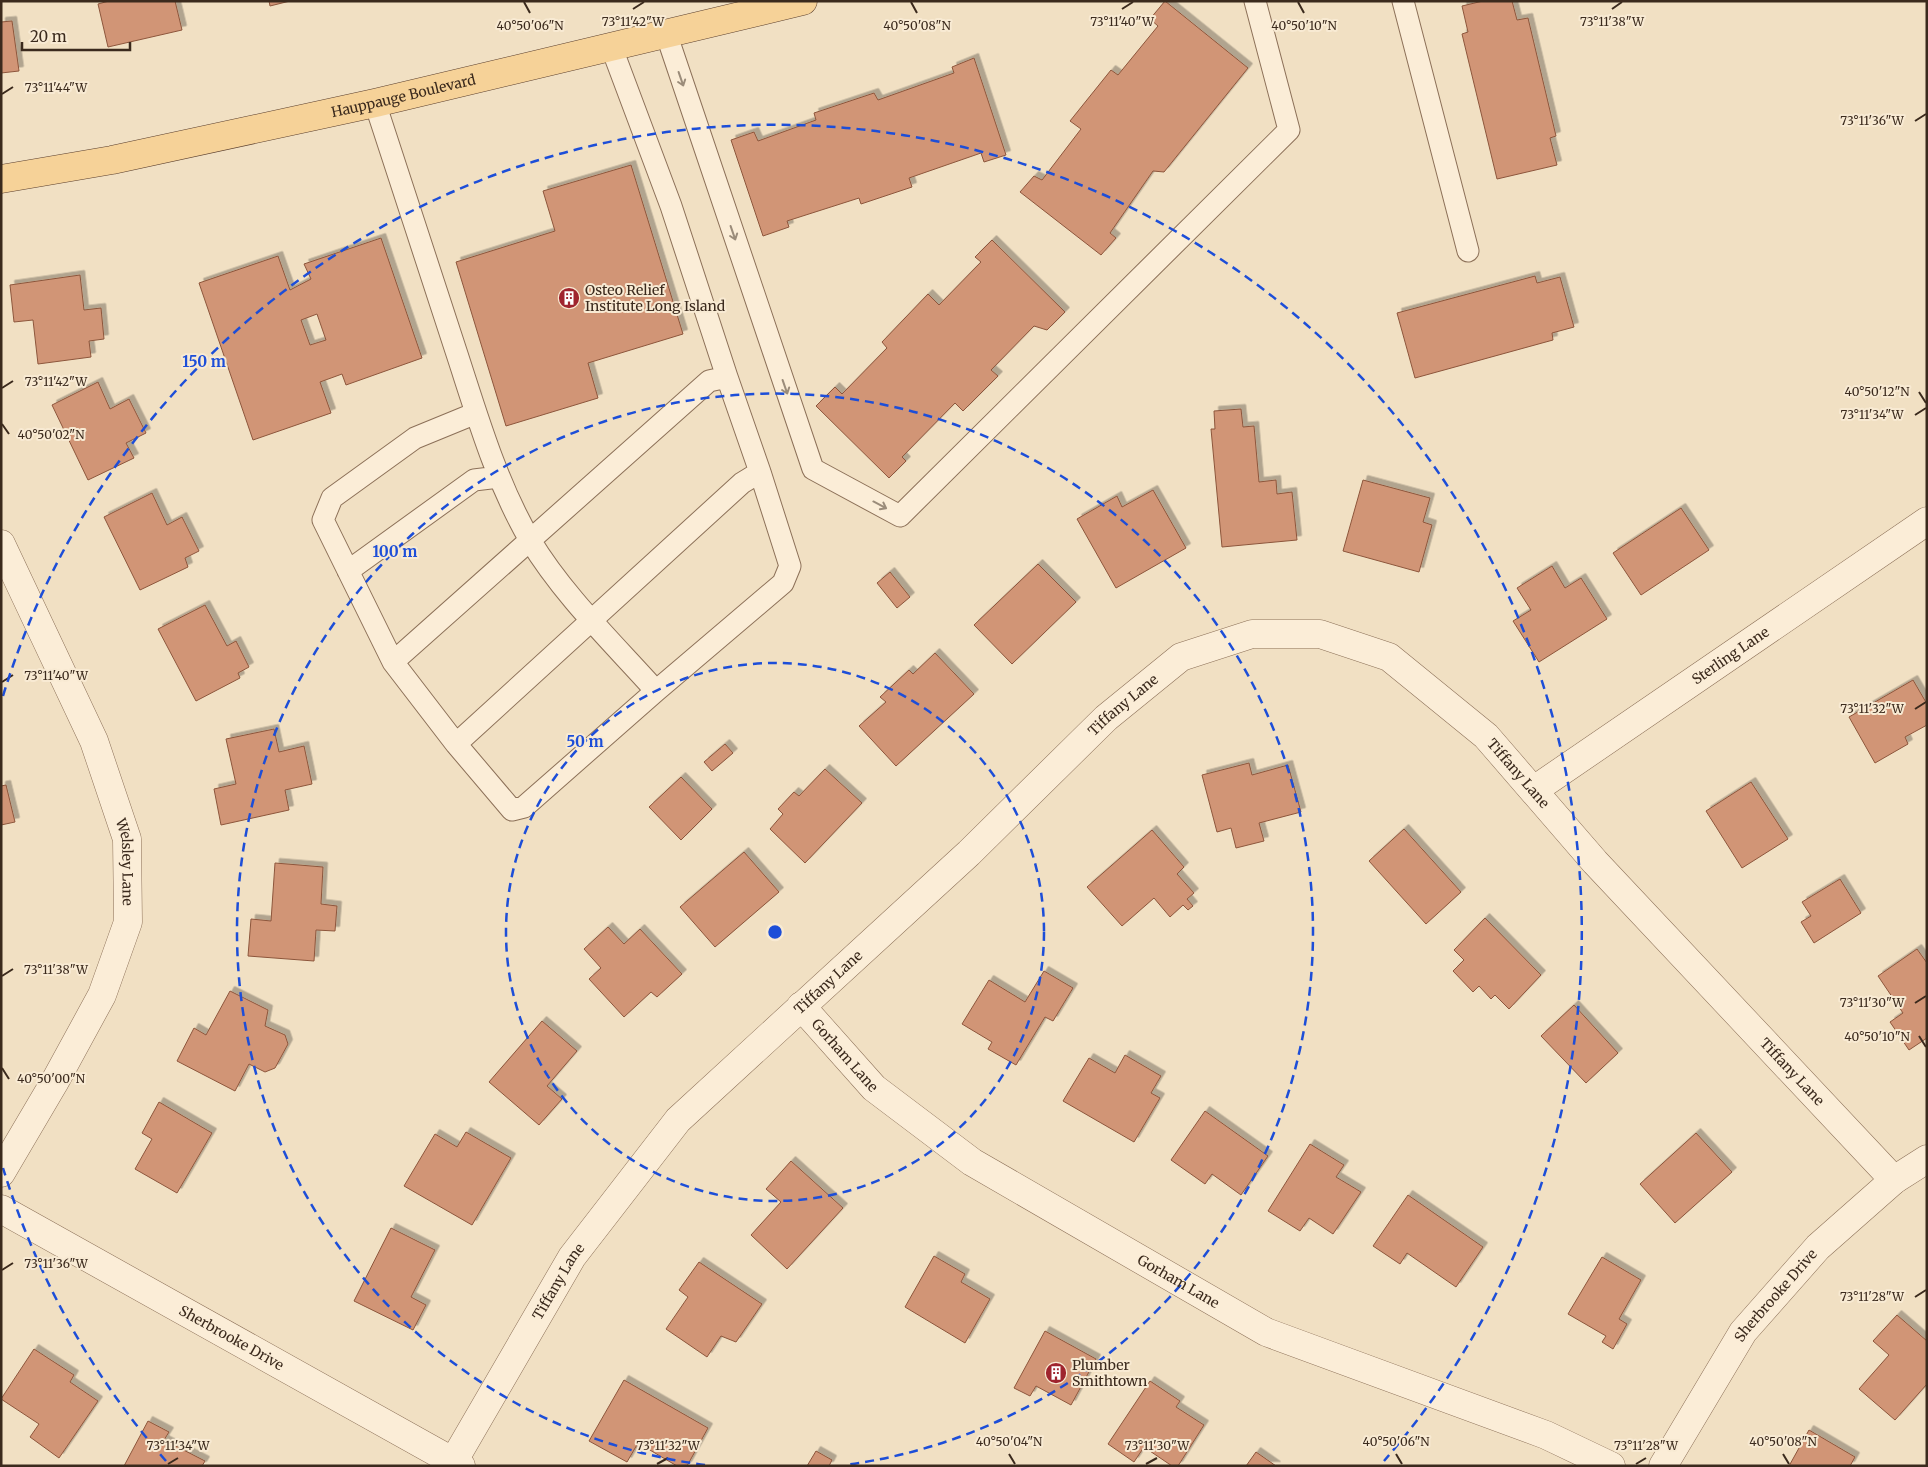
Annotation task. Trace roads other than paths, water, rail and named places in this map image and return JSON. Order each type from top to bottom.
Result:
[{"type":"main road","name":"Hauppauge Boulevard","points":[[1,180],[112,160],[375,103],[666,33],[757,6],[803,1]]},
{"type":"street","name":"Sterling Lane","points":[[1534,790],[1927,521]]},
{"type":"street","name":"Welsley Lane","points":[[1,544],[97,750],[127,839],[128,922],[102,995],[54,1083],[1,1173]]},
{"type":"street","name":"Tiffany Lane","points":[[457,1464],[572,1257],[678,1120],[969,853],[1114,712],[1181,657],[1252,634],[1320,634],[1389,657],[1486,736],[1595,862],[1894,1180]]},
{"type":"street","name":"Gorham Lane","points":[[802,1006],[874,1088],[972,1162],[1266,1332],[1546,1435],[1611,1466]]},
{"type":"street","name":"Sherbrooke Drive","points":[[1663,1466],[1744,1332],[1818,1247],[1894,1180],[1927,1159]]},
{"type":"street","name":"Sherbrooke Drive","points":[[1,1209],[457,1464]]},
{"type":"lane","points":[[666,33],[813,469],[900,516],[1289,130],[1254,1]]},
{"type":"lane","points":[[1403,1],[1468,251]]},
{"type":"lane","points":[[476,413],[415,438],[332,498],[323,520],[394,662],[456,744],[512,810],[524,807],[783,583],[790,566],[671,206],[611,46]]},
{"type":"lane","points":[[375,103],[476,413],[499,477],[531,540],[558,580],[656,691]]},
{"type":"lane","points":[[394,662],[709,381],[727,377]]},
{"type":"lane","points":[[456,744],[742,483],[760,472]]},
{"type":"lane","points":[[348,571],[474,480],[499,477]]},
{"type":"place","name":"Osteo Relief Institute Long Island","points":[[569,298]]},
{"type":"place","name":"Plumber Smithtown","points":[[1056,1373]]}]
